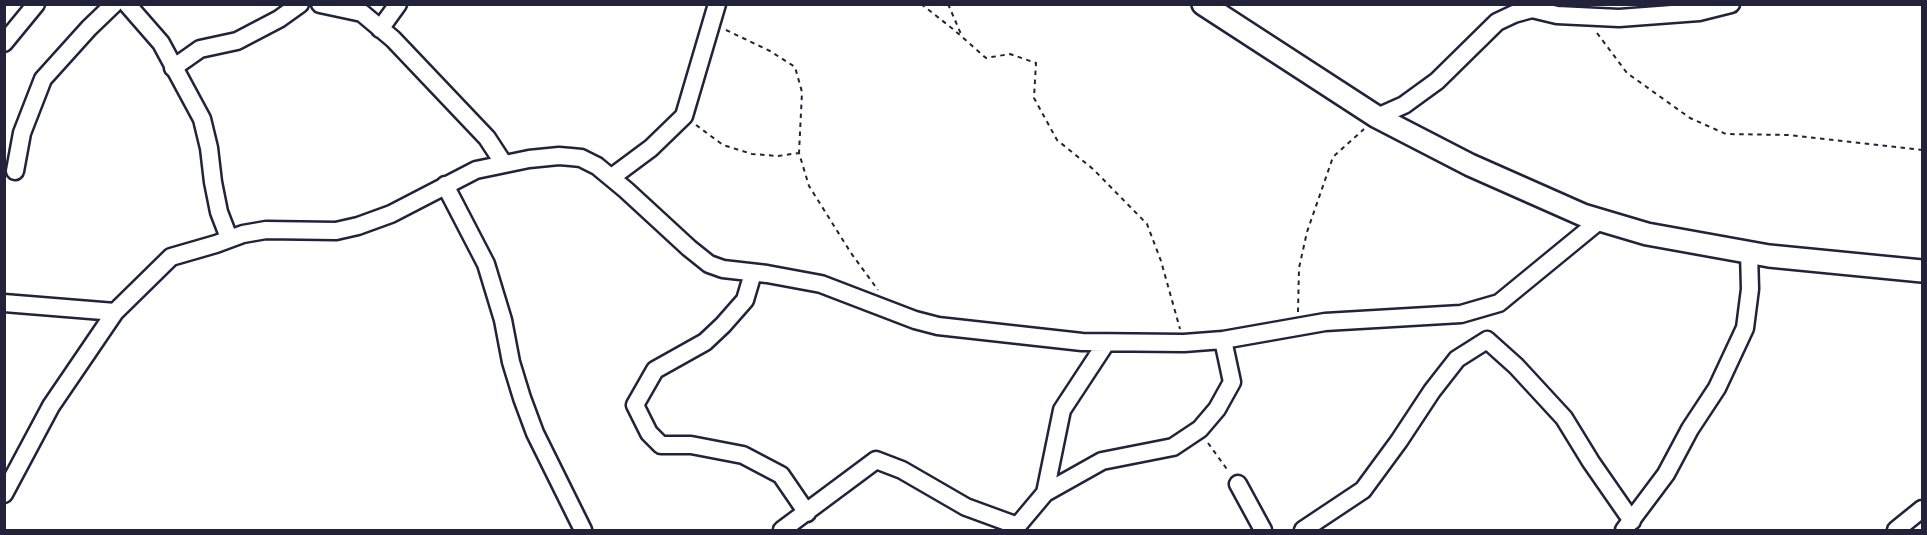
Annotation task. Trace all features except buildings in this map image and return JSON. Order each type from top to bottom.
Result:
[{"type":"main road","points":[[1203,4],[1377,117],[1470,165],[1599,221],[1647,234],[1749,252],[1843,265],[1923,271]]},
{"type":"street","points":[[4,44],[36,4]]},
{"type":"street","points":[[15,171],[22,133],[42,79],[114,4]]},
{"type":"street","points":[[127,4],[161,43],[202,120],[219,212],[229,238]]},
{"type":"street","points":[[173,68],[200,49],[237,41],[279,19],[300,4]]},
{"type":"street","points":[[320,4],[362,13],[393,39],[487,138],[504,164]]},
{"type":"street","points":[[380,29],[398,4]]},
{"type":"street","points":[[612,177],[651,148],[684,116],[717,4]]},
{"type":"street","points":[[1377,117],[1404,105],[1437,81],[1497,22],[1514,14],[1532,9],[1557,15],[1583,10],[1619,18],[1699,12],[1731,4]]},
{"type":"street","points":[[4,494],[51,406],[115,312],[171,257],[229,238],[266,230],[336,231],[358,226],[392,214],[476,170],[529,159],[582,158],[612,177],[670,232],[708,264],[723,269],[820,284],[915,320],[947,327],[1106,342],[1184,343],[1223,340],[1326,322],[1461,314],[1483,309],[1499,303],[1599,221]]},
{"type":"street","points":[[445,185],[486,264],[503,320],[511,362],[522,399],[535,433],[583,531]]},
{"type":"street","points":[[1303,531],[1364,490],[1432,391],[1457,359],[1486,340],[1516,366],[1564,418],[1628,526],[1666,474],[1690,429],[1718,388],[1745,328],[1750,289],[1749,252]]},
{"type":"street","points":[[753,273],[745,300],[723,325],[705,342],[656,370],[635,405],[648,434],[661,445],[691,445],[743,454],[781,475],[807,513]]},
{"type":"street","points":[[4,303],[115,312]]},
{"type":"street","points":[[782,531],[876,460],[902,471],[966,507],[1016,528],[1045,493],[1102,461],[1173,447],[1200,429],[1217,409],[1232,382],[1223,340]]},
{"type":"street","points":[[1045,493],[1062,410],[1106,342]]},
{"type":"street","points":[[1238,484],[1263,531]]},
{"type":"street","points":[[1896,531],[1923,509]]},
{"type":"path","points":[[921,4],[986,58],[1010,54],[1036,63],[1034,98],[1057,140],[1093,169],[1147,224],[1161,261],[1184,343]]},
{"type":"path","points":[[948,4],[962,36]]},
{"type":"path","points":[[1583,10],[1627,73],[1690,118],[1726,134],[1788,135],[1923,150]]},
{"type":"path","points":[[712,23],[770,51],[795,68],[802,92],[799,153],[808,186],[851,253],[894,312]]},
{"type":"path","points":[[684,116],[723,145],[769,156],[799,153]]},
{"type":"path","points":[[1297,326],[1299,268],[1307,232],[1333,157],[1377,117]]},
{"type":"path","points":[[1200,429],[1238,484]]}]
